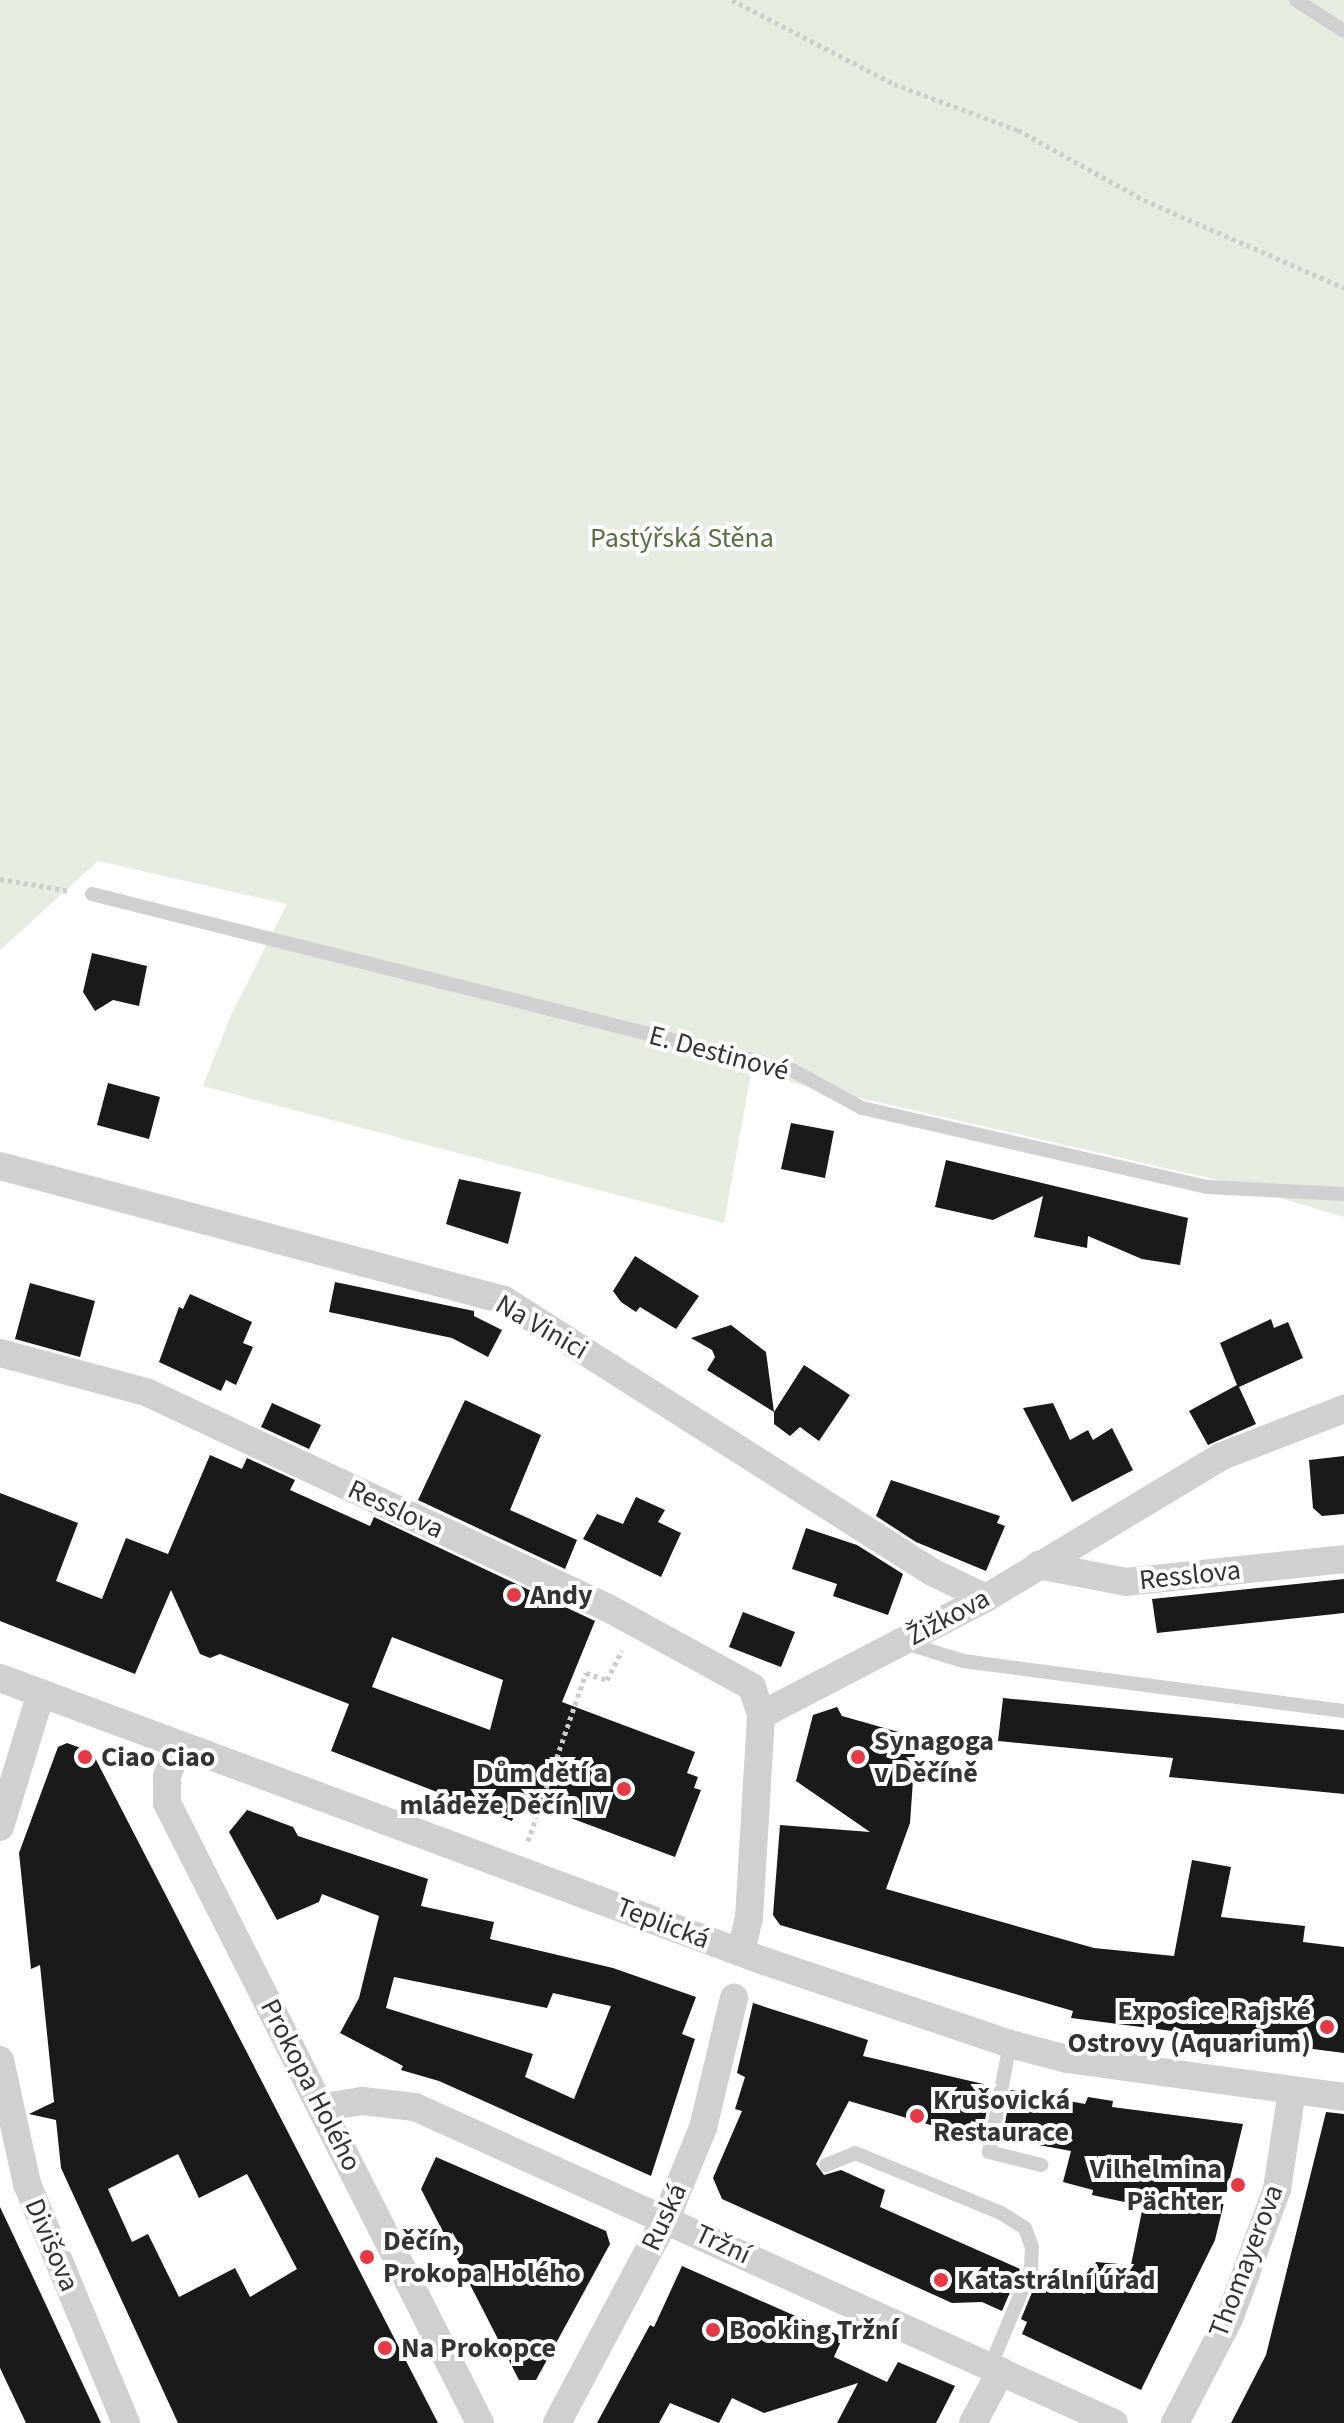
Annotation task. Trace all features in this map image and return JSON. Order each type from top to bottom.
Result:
[{"type":"street","name":"Na Vinici","points":[[0,1166],[504,1300],[932,1572],[986,1598]]},
{"type":"street","name":"Resslova","points":[[0,1353],[146,1392],[636,1623],[752,1687],[761,1715]]},
{"type":"street","name":"Žižkova","points":[[761,1715],[986,1598],[1222,1456],[1344,1409]]},
{"type":"street","name":"Resslova","points":[[1038,1565],[1126,1582],[1344,1559]]},
{"type":"street","name":"Teplická","points":[[0,1678],[741,1952],[1010,2044],[1067,2059],[1344,2097]]},
{"type":"street","points":[[0,1827],[41,1693]]},
{"type":"street","points":[[741,1952],[749,1918],[761,1715]]},
{"type":"street","name":"Prokopa Holého","points":[[179,1745],[167,1777],[167,1803],[324,2107],[480,2423]]},
{"type":"street","name":"Ruská","points":[[557,2423],[666,2218],[703,2128],[734,1998]]},
{"type":"street","name":"Divišova","points":[[0,2060],[27,2184],[126,2423]]},
{"type":"street","name":"Thomayerova","points":[[1175,2423],[1229,2319],[1277,2189],[1292,2091]]},
{"type":"street","name":"Tržní","points":[[324,2107],[362,2101],[415,2107],[1114,2423]]},
{"type":"street","points":[[973,2423],[996,2369]]},
{"type":"lane","points":[[1296,0],[1344,31]]},
{"type":"lane","name":"E. Destinové","points":[[92,894],[792,1070],[862,1108],[1207,1187],[1344,1194]]},
{"type":"lane","points":[[902,1642],[963,1661],[1344,1711]]},
{"type":"lane","points":[[1010,2044],[989,2152],[1041,2165]]},
{"type":"lane","points":[[826,2165],[855,2153],[1001,2213],[1025,2228],[1032,2247],[1031,2269],[996,2369]]},
{"type":"path","points":[[732,0],[894,84],[1018,130],[1144,200],[1344,288]]},
{"type":"path","points":[[0,879],[92,894]]},
{"type":"path","points":[[519,1869],[586,1673],[607,1680],[636,1623]]},
{"type":"green space","name":"Pastýřská Stěna","points":[[0,0],[1344,0],[1344,1217],[1230,1183],[751,1073],[724,1223],[203,1086],[231,1015],[287,904],[98,861],[0,950]]},
{"type":"building","points":[[92,953],[147,966],[139,1006],[113,1000],[95,1011],[83,992]]},
{"type":"building","points":[[108,1083],[160,1097],[149,1139],[97,1125]]},
{"type":"building","points":[[791,1123],[834,1131],[825,1178],[781,1169]]},
{"type":"building","points":[[946,1160],[1188,1218],[1180,1265],[1142,1259],[1088,1236],[1087,1248],[1034,1237],[1043,1196],[993,1220],[935,1207]]},
{"type":"building","points":[[459,1179],[521,1192],[508,1244],[446,1224]]},
{"type":"building","points":[[635,1256],[699,1296],[676,1329],[640,1307],[636,1312],[621,1302],[613,1291]]},
{"type":"building","points":[[335,1282],[474,1311],[474,1316],[502,1330],[488,1357],[452,1338],[329,1312]]},
{"type":"building","points":[[30,1283],[95,1301],[80,1357],[15,1339]]},
{"type":"building","points":[[190,1294],[252,1322],[243,1343],[253,1347],[236,1385],[226,1380],[221,1391],[159,1362],[179,1307],[183,1309]]},
{"type":"building","points":[[1271,1319],[1274,1328],[1288,1322],[1303,1358],[1239,1387],[1256,1424],[1208,1445],[1189,1411],[1237,1385],[1220,1343]]},
{"type":"building","points":[[731,1325],[766,1352],[774,1412],[707,1370],[715,1357],[712,1350],[691,1338]]},
{"type":"building","points":[[804,1365],[850,1395],[819,1441],[800,1427],[790,1436],[774,1424],[774,1412]]},
{"type":"building","points":[[465,1400],[541,1435],[510,1510],[577,1540],[565,1569],[418,1500]]},
{"type":"building","points":[[272,1403],[321,1425],[309,1449],[261,1427]]},
{"type":"building","points":[[1053,1403],[1070,1440],[1088,1430],[1093,1440],[1112,1428],[1133,1470],[1072,1502],[1023,1408]]},
{"type":"building","points":[[210,1455],[242,1469],[247,1458],[295,1480],[290,1490],[370,1526],[374,1517],[595,1621],[562,1702],[695,1752],[687,1773],[698,1777],[694,1788],[701,1790],[675,1857],[520,1799],[512,1821],[331,1751],[349,1704],[220,1654],[210,1658],[200,1654],[171,1590],[135,1674],[0,1621],[0,1493],[78,1523],[56,1581],[102,1599],[126,1538],[168,1554]],"holes":[[[392,1637],[503,1680],[490,1730],[372,1687]]]},
{"type":"building","points":[[1344,1456],[1344,1514],[1322,1516],[1313,1508],[1309,1460]]},
{"type":"building","points":[[891,1480],[1000,1516],[997,1523],[1005,1526],[986,1571],[916,1542],[876,1516]]},
{"type":"building","points":[[636,1497],[665,1510],[658,1522],[681,1533],[661,1577],[583,1539],[597,1514],[623,1524]]},
{"type":"building","points":[[806,1528],[857,1545],[903,1574],[888,1615],[833,1596],[837,1584],[792,1569]]},
{"type":"building","points":[[1344,1579],[1344,1613],[1157,1633],[1152,1599]]},
{"type":"building","points":[[743,1612],[795,1632],[781,1667],[729,1647]]},
{"type":"building","points":[[1003,1698],[1344,1730],[1344,1794],[1169,1777],[1173,1758],[998,1741]]},
{"type":"building","points":[[837,1707],[842,1716],[916,1737],[910,1823],[886,1889],[1094,1948],[1174,1956],[1192,1860],[1231,1867],[1221,1917],[1305,1926],[1303,1942],[1344,1947],[1344,2053],[1071,2018],[1073,2011],[780,1925],[773,1915],[780,1825],[870,1832],[796,1781],[813,1715]]},
{"type":"building","points":[[67,1743],[92,1752],[438,2423],[178,2423],[61,2168],[56,2120],[29,2114],[54,2102],[40,1965],[31,1969],[19,1853],[58,1747]],"holes":[[[178,2154],[199,2198],[247,2174],[297,2269],[250,2297],[235,2268],[179,2297],[148,2234],[132,2242],[108,2189]]]},
{"type":"building","points":[[247,1810],[293,1827],[298,1836],[428,1879],[421,1906],[494,1922],[490,1939],[613,1968],[696,1997],[682,2034],[695,2039],[651,2176],[439,2081],[401,2070],[403,2066],[340,2033],[359,1998],[379,1916],[322,1894],[319,1902],[277,1920],[229,1832]],"holes":[[[394,1977],[547,2008],[553,1993],[611,2006],[574,2099],[525,2077],[533,2054],[386,2008]]]},
{"type":"building","points":[[753,2003],[868,2040],[863,2056],[992,2086],[984,2124],[971,2121],[968,2136],[849,2101],[816,2164],[824,2175],[841,2170],[885,2190],[880,2207],[1020,2269],[1002,2311],[982,2302],[952,2303],[722,2199],[713,2178],[742,2111],[735,2109],[745,2077],[737,2073]]},
{"type":"building","points":[[1011,2090],[1085,2104],[1088,2097],[1113,2101],[1112,2107],[1243,2124],[1215,2240],[1141,2390],[1022,2334],[1027,2322],[1021,2319],[1038,2278],[1085,2294],[1096,2262],[1131,2265],[1143,2206],[1092,2195],[1093,2190],[1063,2182],[1071,2151],[1028,2143],[1029,2136],[1004,2129]]},
{"type":"building","points":[[1326,2112],[1344,2114],[1344,2423],[1231,2423],[1266,2355]]},
{"type":"building","points":[[436,2157],[606,2231],[610,2244],[536,2380],[519,2380],[421,2189]]},
{"type":"building","points":[[0,2207],[101,2423],[26,2423],[0,2368]]},
{"type":"building","points":[[682,2266],[843,2337],[834,2357],[887,2382],[898,2362],[955,2386],[936,2423],[837,2423],[858,2383],[764,2413],[732,2398],[719,2423],[670,2403],[659,2423],[597,2423],[650,2325],[654,2327]]},
{"type":"place","name":"Andy","points":[[514,1595]]},
{"type":"place","name":"Ciao Ciao","points":[[85,1757]]},
{"type":"place","name":"Synagoga v Děčíně","points":[[858,1757]]},
{"type":"place","name":"Dům dětí a mládeže Děčín IV","points":[[624,1789]]},
{"type":"place","name":"Exposice Rajské Ostrovy (Aquarium)","points":[[1327,2027]]},
{"type":"place","name":"Krušovická Restaurace","points":[[917,2116]]},
{"type":"place","name":"Vilhelmina Pächter","points":[[1238,2185]]},
{"type":"place","name":"Děčín, Prokopa Holého","points":[[367,2257]]},
{"type":"place","name":"Katastrální úřad","points":[[941,2280]]},
{"type":"place","name":"Booking Tržní","points":[[713,2330]]},
{"type":"place","name":"Na Prokopce","points":[[385,2348]]}]
